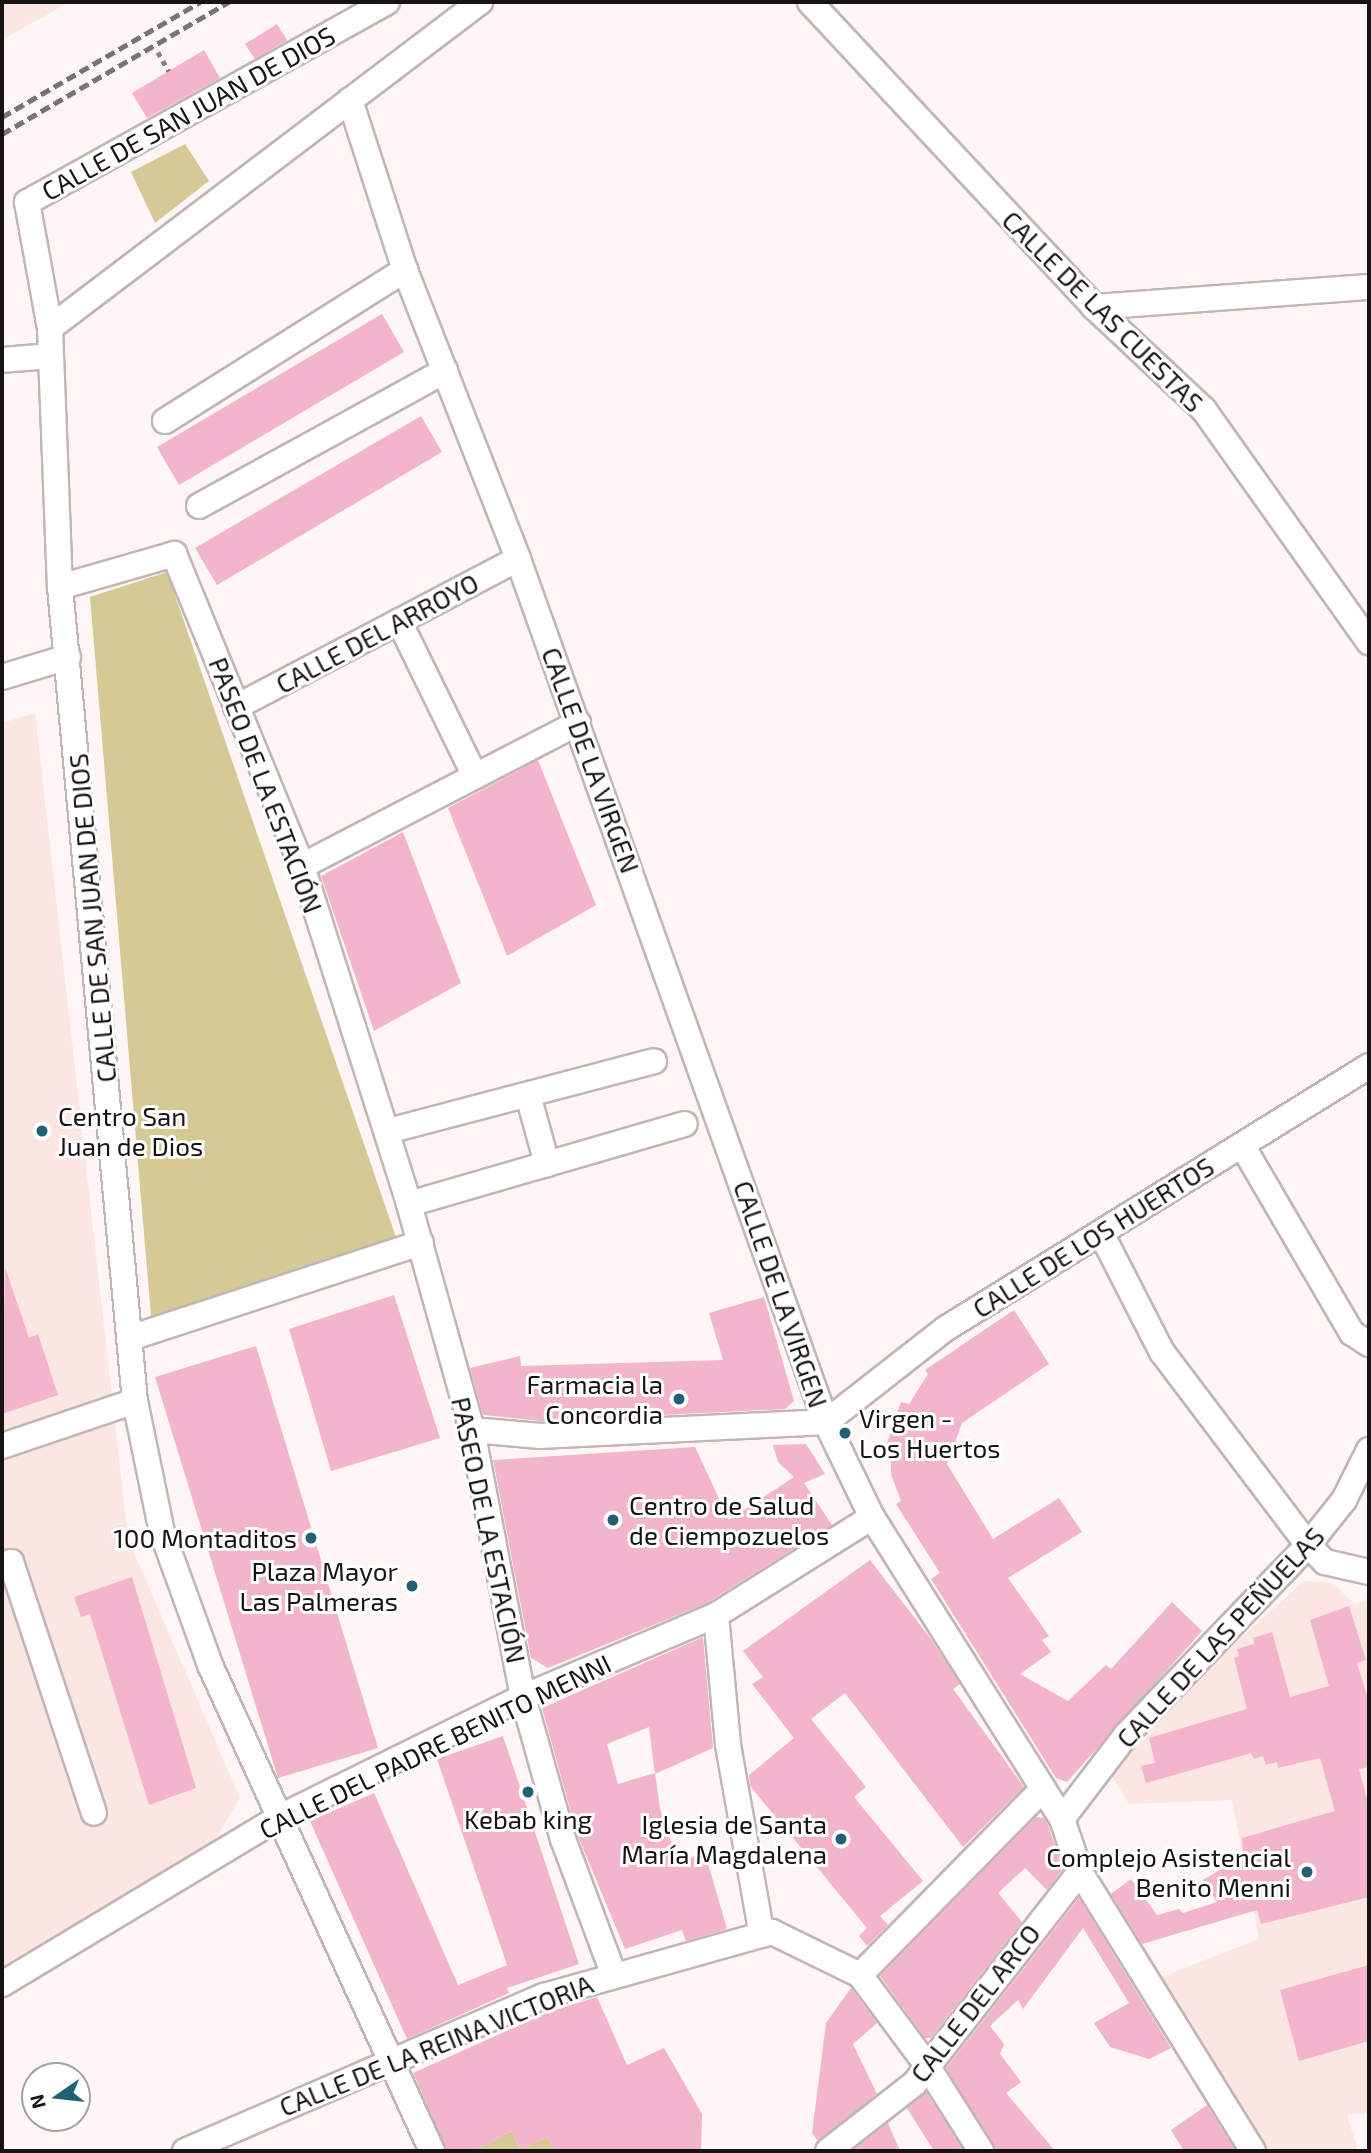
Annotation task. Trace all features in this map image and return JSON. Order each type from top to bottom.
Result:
[{"type":"street","name":"CALLE DE SAN JUAN DE DIOS","points":[[387,2],[27,202],[50,328],[60,587],[135,1401],[162,1532],[211,1667],[388,2061],[432,2151]]},
{"type":"street","name":"CALLE DE LAS CUESTAS","points":[[810,2],[1094,307],[1204,410],[1369,642]]},
{"type":"street","points":[[50,328],[350,100],[465,6]]},
{"type":"street","name":"CALLE DE LA VIRGEN","points":[[350,100],[405,270],[518,559],[578,723],[826,1422],[872,1517],[1062,1819],[1080,1872],[1253,2151]]},
{"type":"street","points":[[165,421],[405,270]]},
{"type":"street","points":[[1094,307],[1369,287]]},
{"type":"street","points":[[2,360],[51,356]]},
{"type":"street","points":[[199,506],[445,371]]},
{"type":"street","name":"PASEO DE LA ESTACIÓN","points":[[60,587],[174,554],[302,866],[388,1131],[472,1430],[523,1697],[563,1839],[614,1973]]},
{"type":"street","name":"CALLE DEL ARROYO","points":[[236,707],[518,559]]},
{"type":"street","points":[[399,621],[475,776]]},
{"type":"street","points":[[2,677],[68,657]]},
{"type":"street","points":[[302,866],[578,723]]},
{"type":"street","points":[[388,1131],[654,1061]]},
{"type":"street","name":"CALLE DE LOS HUERTOS","points":[[826,1422],[945,1329],[1102,1235],[1369,1067]]},
{"type":"street","points":[[528,1095],[547,1164]]},
{"type":"street","points":[[410,1204],[685,1124]]},
{"type":"street","points":[[1242,1145],[1352,1333],[1369,1344]]},
{"type":"street","points":[[1102,1235],[1162,1352],[1308,1545],[1325,1562],[1369,1572]]},
{"type":"street","points":[[130,1338],[421,1243]]},
{"type":"street","points":[[2,1446],[135,1401]]},
{"type":"street","points":[[472,1430],[541,1436],[826,1422]]},
{"type":"street","name":"CALLE DE LAS PEÑUELAS","points":[[1062,1819],[1126,1735],[1308,1545],[1344,1500],[1369,1450]]},
{"type":"street","name":"CALLE DEL PADRE BENITO MENNI","points":[[2,1984],[278,1818],[523,1697],[716,1615],[872,1517]]},
{"type":"street","points":[[2,1566],[11,1562],[94,1813]]},
{"type":"street","points":[[716,1615],[728,1745],[767,1933],[860,1975],[926,2064],[981,2151]]},
{"type":"street","points":[[860,1975],[907,1931],[1043,1789]]},
{"type":"street","name":"CALLE DEL ARCO","points":[[828,2151],[915,2083],[926,2064],[1080,1872]]},
{"type":"street","name":"CALLE DE LA REINA VICTORIA","points":[[185,2151],[388,2061],[544,1996],[614,1973],[767,1933]]},
{"type":"path","points":[[158,52],[169,71]]},
{"type":"shaded area","points":[[2,2],[69,2],[2,40]]},
{"type":"shaded area","points":[[185,144],[209,181],[155,223],[131,172]]},
{"type":"shaded area","points":[[167,572],[397,1240],[151,1316],[90,597]]},
{"type":"shaded area","name":"Centro San Juan de Dios","points":[[35,713],[128,1539],[240,1798],[214,1842],[2,1966],[2,723]]},
{"type":"shaded area","name":"Complejo Asistencial Benito Menni","points":[[1304,1581],[1333,1583],[1354,1604],[1369,1599],[1369,2113],[1347,2115],[1358,2151],[1265,2151],[1161,1977],[1259,1939],[1232,1800],[1129,1804],[1109,1771],[1145,1739],[1214,1662]]},
{"type":"shaded area","points":[[512,2131],[521,2150],[547,2137],[556,2151],[473,2151]]},
{"type":"building","points":[[277,24],[287,40],[255,59],[245,44]]},
{"type":"building","points":[[204,50],[220,78],[147,118],[132,93]]},
{"type":"building","points":[[382,314],[404,352],[179,485],[157,447]]},
{"type":"building","points":[[421,416],[442,452],[217,585],[195,548]]},
{"type":"building","points":[[538,760],[596,905],[507,956],[448,808]]},
{"type":"building","points":[[403,832],[461,983],[374,1031],[321,876]]},
{"type":"building","points":[[5,1267],[29,1338],[38,1334],[58,1395],[2,1414]]},
{"type":"building","points":[[394,1295],[440,1438],[331,1471],[289,1329]]},
{"type":"building","points":[[764,1297],[794,1401],[785,1409],[541,1421],[483,1415],[470,1368],[520,1356],[521,1366],[723,1360],[709,1313]]},
{"type":"building","points":[[1014,1310],[1049,1364],[962,1423],[947,1464],[993,1539],[1059,1498],[1082,1532],[1008,1578],[1049,1636],[1042,1640],[1051,1652],[1020,1674],[1068,1701],[1106,1665],[1111,1669],[1172,1602],[1202,1631],[1067,1782],[1056,1778],[931,1579],[940,1573],[896,1504],[901,1501],[891,1474],[891,1455],[884,1452],[901,1402],[909,1404],[928,1374],[925,1370]]},
{"type":"building","points":[[256,1346],[378,1748],[278,1778],[155,1377]]},
{"type":"building","name":"Centro de Salud de Ciempozuelos","points":[[806,1444],[825,1474],[804,1483],[832,1525],[705,1604],[548,1668],[531,1658],[493,1460],[695,1447],[729,1520],[794,1477],[778,1462],[773,1445]]},
{"type":"building","points":[[870,1560],[931,1639],[960,1684],[953,1689],[1024,1787],[963,1847],[845,1693],[811,1719],[866,1787],[854,1797],[923,1881],[880,1916],[888,1925],[867,1946],[859,1936],[867,1928],[750,1786],[749,1775],[794,1738],[752,1684],[763,1677],[743,1651]]},
{"type":"building","points":[[132,1577],[196,1788],[149,1805],[90,1614],[81,1617],[74,1597]]},
{"type":"building","points":[[1349,1606],[1366,1660],[1357,1663],[1369,1702],[1369,1767],[1359,1769],[1369,1807],[1369,1897],[1261,1924],[1257,1910],[1142,1944],[1111,1894],[1131,1879],[1157,1915],[1179,1909],[1183,1913],[1217,1902],[1203,1880],[1243,1856],[1242,1838],[1335,1811],[1320,1758],[1278,1768],[1277,1762],[1266,1765],[1263,1756],[1254,1759],[1251,1753],[1146,1783],[1141,1766],[1155,1763],[1149,1738],[1247,1709],[1234,1658],[1239,1656],[1237,1649],[1254,1644],[1253,1638],[1272,1632],[1290,1697],[1329,1686],[1310,1620]]},
{"type":"building","points":[[703,1637],[713,1748],[655,1774],[660,1808],[678,1862],[702,1854],[707,1860],[727,1929],[686,1941],[682,1930],[625,1949],[577,1834],[542,1708]],"holes":[[[649,1727],[655,1773],[618,1784],[607,1744]]]},
{"type":"building","points":[[503,1736],[579,1964],[507,1988],[509,1993],[407,2039],[310,1821],[374,1793],[458,1985],[507,1965],[437,1759]]},
{"type":"building","points":[[1036,1817],[1044,1818],[1048,1825],[1063,1869],[1047,1890],[1025,1868],[998,1893],[1022,1922],[931,2038],[925,2038],[880,1976]]},
{"type":"building","points":[[1079,1898],[1171,2048],[1149,2059],[1110,2047],[1094,2023],[1129,2003],[1083,1928],[1023,2009],[1018,2000],[990,2026],[1004,2044],[1000,2054],[1021,2082],[1006,2093],[1055,2151],[996,2151],[946,2068]]},
{"type":"building","points":[[1369,1965],[1369,2041],[1299,2061],[1280,1990]]},
{"type":"building","points":[[851,1988],[877,2023],[853,2044],[877,2094],[818,2141],[812,2133],[826,2023]]},
{"type":"building","points":[[597,1997],[627,2065],[664,2048],[702,2114],[701,2151],[556,2151],[547,2137],[521,2150],[512,2131],[473,2151],[447,2151],[413,2073],[551,2011]]},
{"type":"building","points":[[926,2092],[964,2151],[934,2151],[907,2108]]},
{"type":"building","points":[[1207,2105],[1236,2151],[1184,2151],[1171,2130]]},
{"type":"building","points":[[888,2123],[900,2151],[852,2151]]},
{"type":"railway","points":[[2,117],[200,2]]},
{"type":"railway","points":[[2,134],[229,2]]},
{"type":"place","name":"Centro San Juan de Dios","points":[[42,1131]]},
{"type":"place","name":"Farmacia la Concordia","points":[[679,1399]]},
{"type":"place","name":"Virgen - Los Huertos","points":[[845,1433]]},
{"type":"place","name":"Centro de Salud de Ciempozuelos","points":[[613,1520]]},
{"type":"place","name":"100 Montaditos","points":[[311,1538]]},
{"type":"place","name":"Plaza Mayor Las Palmeras","points":[[412,1586]]},
{"type":"place","name":"Kebab king","points":[[528,1792]]},
{"type":"place","name":"Iglesia de Santa María Magdalena","points":[[841,1839]]},
{"type":"place","name":"Complejo Asistencial Benito Menni","points":[[1307,1872]]}]
